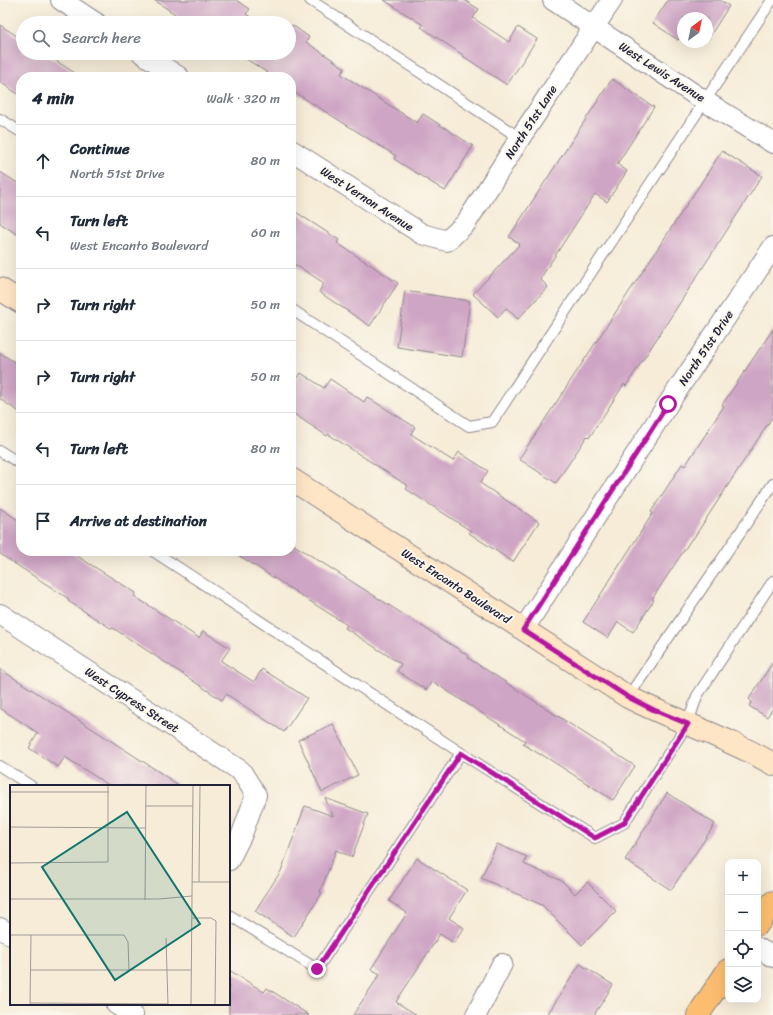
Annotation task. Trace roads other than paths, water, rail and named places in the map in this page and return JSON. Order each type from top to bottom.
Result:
[{"type":"main road","points":[[761,920],[773,902]]},
{"type":"main road","points":[[698,1015],[725,974]]},
{"type":"street","points":[[61,0],[85,16]]},
{"type":"street","name":"West Lewis Avenue","points":[[552,0],[706,102],[773,143]]},
{"type":"street","name":"North 51st Lane","points":[[447,241],[466,223],[520,138],[612,0]]},
{"type":"street","points":[[153,60],[171,72]]},
{"type":"street","name":"West Vernon Avenue","points":[[296,153],[422,234],[447,241]]},
{"type":"street","name":"North 51st Drive","points":[[523,630],[668,404],[773,247]]},
{"type":"street","points":[[0,289],[16,299]]},
{"type":"street","name":"West Encanto Boulevard","points":[[296,482],[628,697],[654,710],[726,740],[773,764]]},
{"type":"street","name":"West Cypress Street","points":[[0,614],[241,771],[256,795],[242,834],[230,858]]},
{"type":"street","points":[[0,928],[10,934]]},
{"type":"street","points":[[761,950],[773,957]]},
{"type":"street","points":[[476,1015],[502,964]]},
{"type":"street","points":[[118,1005],[134,1015],[140,1005]]},
{"type":"lane","points":[[310,0],[520,138]]},
{"type":"lane","points":[[296,312],[469,426],[492,422],[706,102],[772,0]]},
{"type":"lane","points":[[0,119],[16,129]]},
{"type":"lane","points":[[0,451],[16,461]]},
{"type":"lane","points":[[628,697],[773,484]]},
{"type":"lane","points":[[161,556],[461,753],[595,838],[624,823],[688,724],[697,696],[773,581]]},
{"type":"lane","points":[[230,916],[317,969],[461,753]]},
{"type":"lane","points":[[0,766],[28,785]]}]
